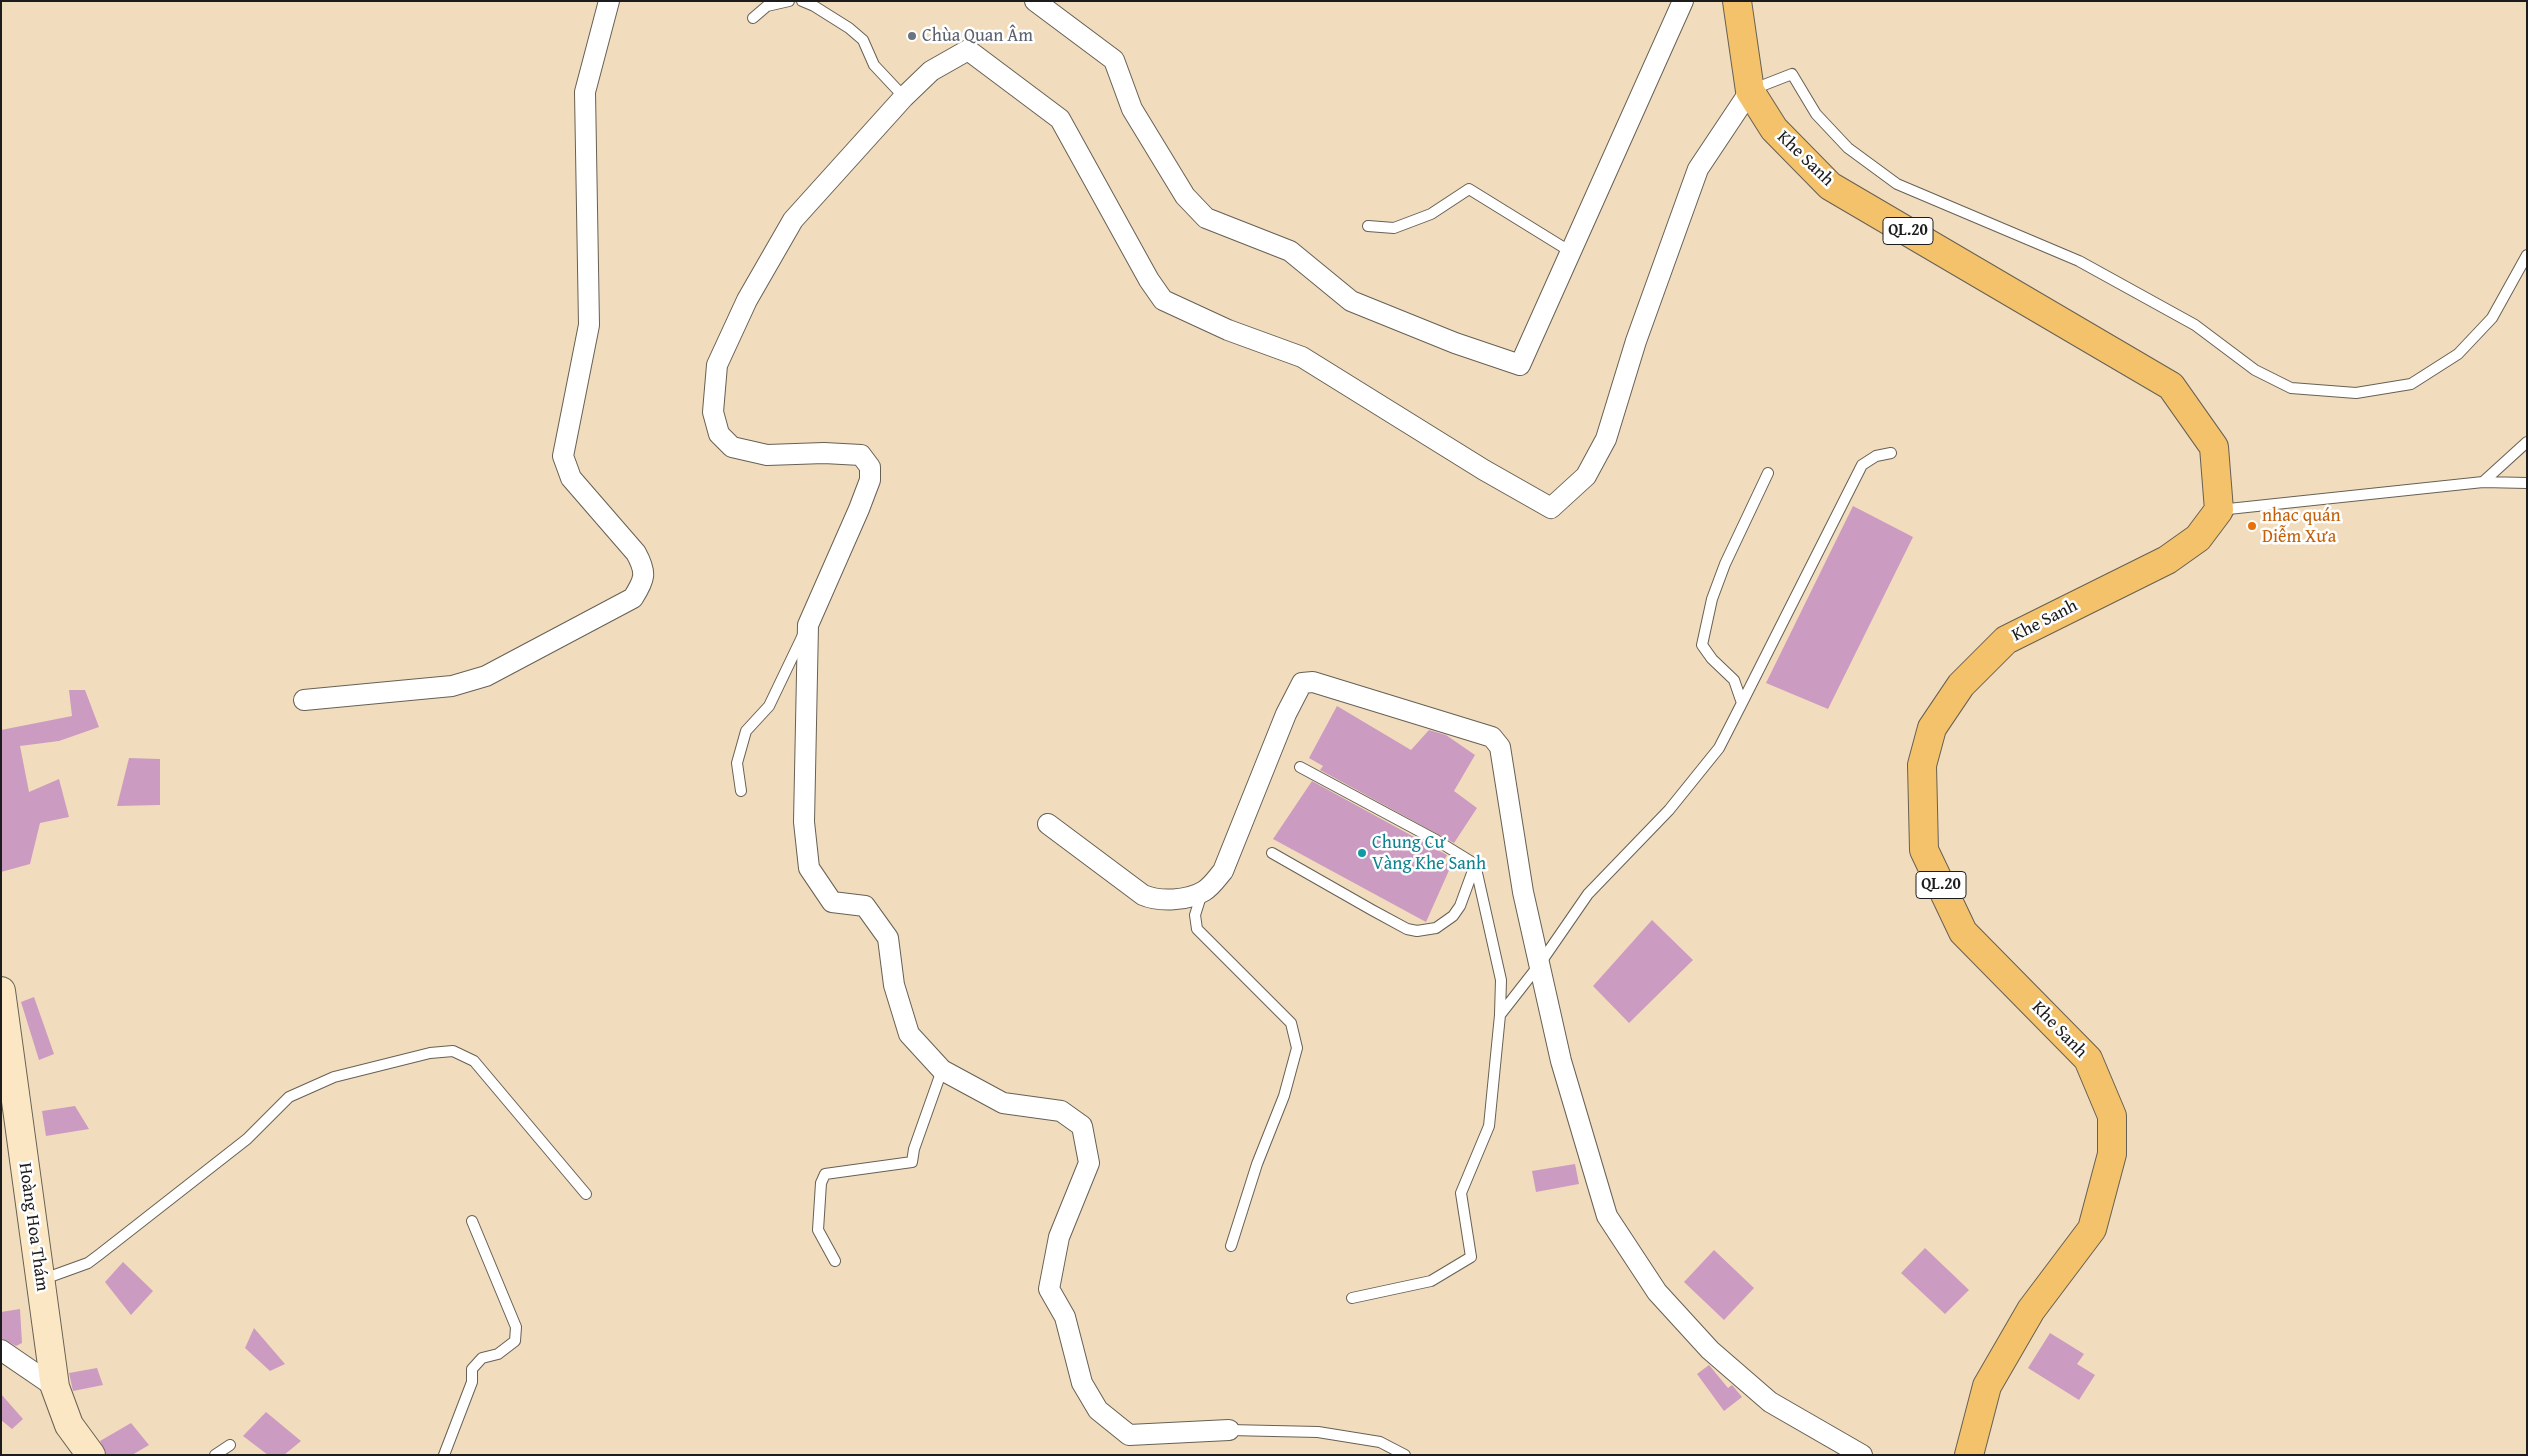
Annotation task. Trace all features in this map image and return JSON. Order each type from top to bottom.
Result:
[{"type":"highway","name":"Khe Sanh","points":[[1737,1],[1750,91],[1774,129],[1830,186],[2171,386],[2214,447],[2219,510],[2198,538],[2167,560],[2006,640],[1961,685],[1932,728],[1922,765],[1924,850],[1963,932],[2088,1059],[2112,1116],[2112,1154],[2092,1229],[2031,1310],[1987,1386],[1969,1455]]},
{"type":"street","points":[[304,700],[452,686],[486,676],[633,598],[643,582],[643,566],[636,553],[571,478],[563,456],[589,324],[585,92],[609,1]]},
{"type":"street","points":[[1035,1],[1114,60],[1132,109],[1185,196],[1206,218],[1290,251],[1351,301],[1455,343],[1520,365],[1683,1]]},
{"type":"street","points":[[1229,1430],[1128,1435],[1098,1410],[1082,1382],[1065,1317],[1049,1289],[1059,1237],[1088,1163],[1082,1126],[1061,1111],[1003,1103],[942,1070],[909,1034],[894,985],[888,938],[865,906],[832,902],[809,868],[804,822],[808,625],[859,509],[870,480],[870,467],[861,455],[824,453],[767,455],[732,447],[720,434],[713,412],[717,365],[747,300],[793,220],[904,97],[931,71],[968,50],[1060,119],[1148,280],[1163,300],[1228,330],[1302,357],[1484,470],[1551,508],[1586,476],[1606,439],[1636,341],[1698,170],[1750,91]]},
{"type":"street","points":[[1048,824],[1151,898],[1169,899],[1202,892],[1223,872],[1302,682],[1313,682],[1492,736],[1500,748],[1523,892],[1561,1061],[1607,1216],[1657,1292],[1710,1350],[1770,1402],[1862,1455]]},
{"type":"street","name":"Hoàng Hoa Thám","points":[[1,991],[55,1387],[70,1425],[91,1455]]},
{"type":"street","points":[[1,1350],[55,1387]]},
{"type":"lane","points":[[753,18],[767,6],[789,1]]},
{"type":"lane","points":[[802,1],[814,6],[849,28],[863,40],[874,66],[904,97]]},
{"type":"lane","points":[[1750,91],[1792,74],[1816,114],[1848,148],[1897,184],[2079,261],[2194,325],[2254,370],[2292,388],[2356,393],[2411,384],[2458,354],[2492,318],[2527,256]]},
{"type":"lane","points":[[1368,226],[1394,228],[1431,214],[1470,189],[1571,252]]},
{"type":"lane","points":[[2483,482],[2527,442]]},
{"type":"lane","points":[[1500,1015],[1539,964],[1588,894],[1669,810],[1713,756],[1742,703],[1862,465],[1876,456],[1892,453]]},
{"type":"lane","points":[[1742,703],[1734,680],[1712,659],[1702,645],[1712,599],[1725,564],[1768,472]]},
{"type":"lane","points":[[2219,510],[2483,482],[2527,484]]},
{"type":"lane","points":[[741,791],[737,763],[746,731],[769,706],[808,625]]},
{"type":"lane","points":[[1300,767],[1436,840],[1475,864],[1501,980],[1500,1015],[1489,1126],[1461,1193],[1471,1257],[1431,1281],[1352,1298]]},
{"type":"lane","points":[[1272,853],[1407,929],[1417,931],[1436,928],[1453,916],[1460,906],[1475,864]]},
{"type":"lane","points":[[1202,892],[1195,915],[1198,929],[1291,1023],[1297,1048],[1284,1096],[1257,1164],[1231,1246]]},
{"type":"lane","points":[[40,1281],[88,1263],[247,1138],[289,1096],[334,1077],[430,1053],[452,1051],[474,1061],[586,1194]]},
{"type":"lane","points":[[835,1261],[818,1230],[821,1183],[825,1174],[912,1162],[914,1150],[942,1070]]},
{"type":"lane","points":[[444,1455],[472,1382],[472,1369],[482,1358],[498,1354],[515,1341],[516,1327],[472,1221]]},
{"type":"lane","points":[[1229,1430],[1318,1432],[1380,1442],[1405,1455]]},
{"type":"lane","points":[[216,1455],[230,1445]]},
{"type":"building","points":[[1853,506],[1913,537],[1828,709],[1766,683]]},
{"type":"building","points":[[69,690],[85,690],[99,727],[59,741],[20,746],[29,792],[59,779],[69,817],[40,823],[30,864],[1,872],[1,730],[72,716]]},
{"type":"building","points":[[1337,706],[1411,750],[1429,730],[1446,735],[1475,755],[1454,791],[1477,808],[1454,843],[1320,770],[1323,766],[1309,758]]},
{"type":"building","points":[[129,758],[160,759],[160,805],[117,806]]},
{"type":"building","name":"Chung Cư Vàng Khe Sanh","points":[[1312,781],[1447,855],[1443,862],[1451,866],[1426,922],[1273,839]]},
{"type":"building","points":[[1652,920],[1693,960],[1629,1023],[1593,986]]},
{"type":"building","points":[[34,997],[54,1054],[39,1060],[21,1002]]},
{"type":"building","points":[[75,1106],[89,1129],[46,1136],[42,1111]]},
{"type":"building","points":[[1575,1164],[1579,1184],[1536,1192],[1532,1171]]},
{"type":"building","points":[[1925,1248],[1969,1290],[1945,1314],[1901,1273]]},
{"type":"building","points":[[1714,1250],[1754,1288],[1724,1320],[1684,1282]]},
{"type":"building","points":[[123,1262],[153,1291],[131,1315],[105,1282]]},
{"type":"building","points":[[20,1309],[22,1343],[16,1346],[1,1338],[1,1312]]},
{"type":"building","points":[[254,1328],[285,1364],[270,1371],[245,1348]]},
{"type":"building","points":[[2050,1333],[2084,1354],[2077,1364],[2095,1375],[2079,1400],[2028,1368]]},
{"type":"building","points":[[1709,1365],[1728,1388],[1732,1385],[1742,1397],[1724,1411],[1697,1374]]},
{"type":"building","points":[[97,1368],[103,1385],[73,1391],[69,1373]]},
{"type":"building","points":[[1,1394],[23,1419],[12,1429],[1,1420]]},
{"type":"building","points":[[266,1412],[301,1441],[284,1455],[268,1455],[243,1436]]},
{"type":"building","points":[[131,1423],[149,1445],[132,1455],[106,1455],[100,1441]]},
{"type":"place","name":"Chùa Quan Âm","points":[[912,36]]},
{"type":"place","name":"nhạc quán Diễm Xưa","points":[[2252,526]]},
{"type":"place","name":"Chung Cư Vàng Khe Sanh","points":[[1362,853]]}]
